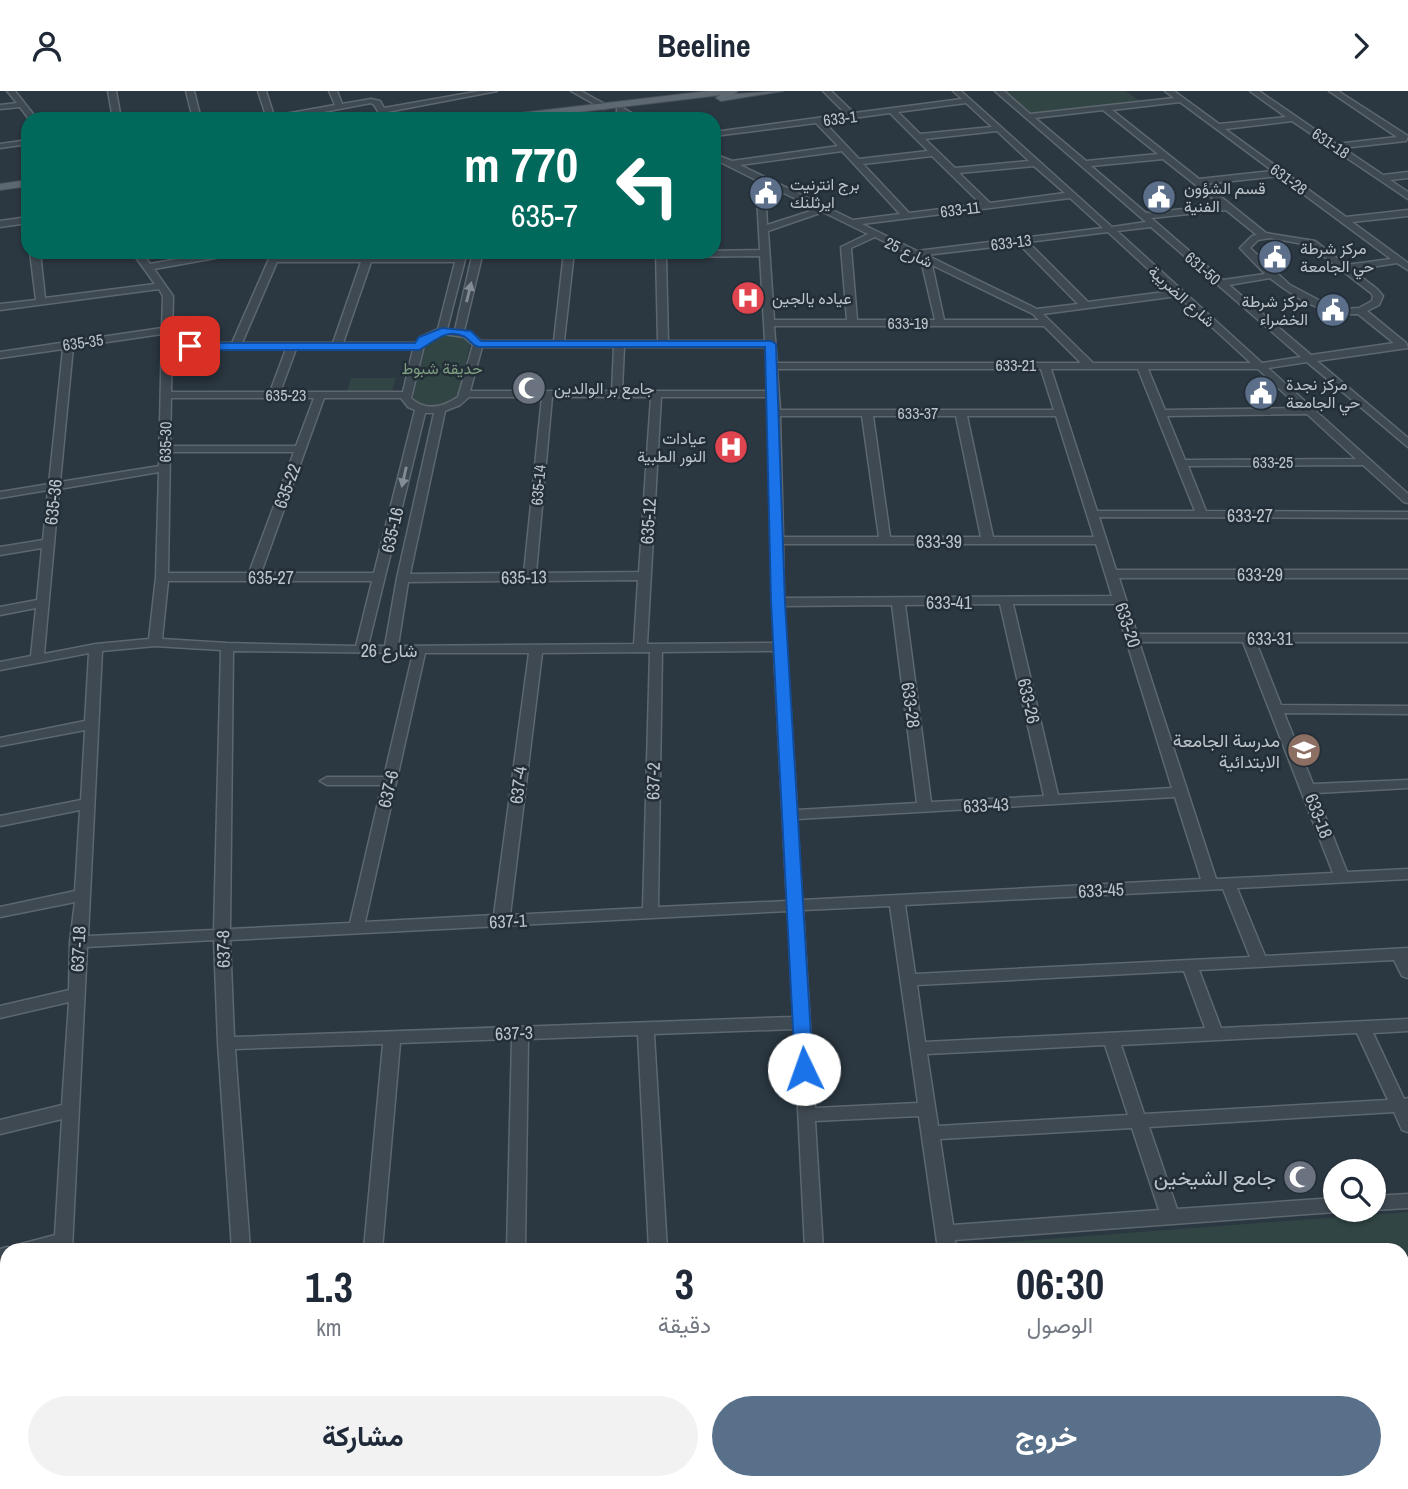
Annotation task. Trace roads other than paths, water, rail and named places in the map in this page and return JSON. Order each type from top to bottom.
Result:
[{"type":"main road","points":[[604,112],[733,91]]},
{"type":"main road","points":[[687,99],[778,91]]},
{"type":"main road","points":[[560,112],[661,103]]},
{"type":"main road","points":[[0,179],[21,176]]},
{"type":"main road","points":[[0,187],[21,184]]},
{"type":"street","points":[[12,91],[28,112]]},
{"type":"street","points":[[112,91],[116,112]]},
{"type":"street","points":[[190,91],[195,112]]},
{"type":"street","points":[[262,91],[270,112]]},
{"type":"street","points":[[333,91],[339,107]]},
{"type":"street","points":[[432,91],[439,101]]},
{"type":"street","points":[[397,112],[493,91]]},
{"type":"street","points":[[575,91],[606,107]]},
{"type":"street","points":[[827,91],[852,116]]},
{"type":"street","name":"شارع الضريبة","points":[[957,91],[1408,500]]},
{"type":"street","name":"631-50","points":[[999,91],[1408,444]]},
{"type":"street","name":"631-28","points":[[1169,91],[1408,267]]},
{"type":"street","points":[[1255,92],[1267,91]]},
{"type":"street","points":[[1333,91],[1407,139]]},
{"type":"street","name":"631-18","points":[[1255,92],[1408,196]]},
{"type":"street","points":[[1030,116],[1181,100]]},
{"type":"street","name":"633-1","points":[[721,133],[967,101]]},
{"type":"street","points":[[311,112],[374,102],[382,112]]},
{"type":"street","points":[[0,107],[22,105]]},
{"type":"street","points":[[1105,108],[1263,235]]},
{"type":"street","points":[[620,110],[624,112]]},
{"type":"street","points":[[892,111],[988,206]]},
{"type":"street","points":[[1218,127],[1294,118]]},
{"type":"street","points":[[818,120],[907,216]]},
{"type":"street","points":[[918,137],[997,129]]},
{"type":"street","points":[[1336,146],[1407,139]]},
{"type":"street","points":[[0,146],[21,143]]},
{"type":"street","points":[[721,164],[844,148]]},
{"type":"street","points":[[857,162],[934,153]]},
{"type":"street","points":[[1086,165],[1165,156]]},
{"type":"street","name":"شارع 25","points":[[721,159],[1036,312],[1090,366]]},
{"type":"street","points":[[953,171],[1035,163]]},
{"type":"street","points":[[1199,182],[1281,173]]},
{"type":"street","points":[[1383,179],[1408,176]]},
{"type":"street","points":[[760,178],[775,413],[778,602],[814,1243]]},
{"type":"street","name":"633-11","points":[[849,223],[1071,195]]},
{"type":"street","points":[[1145,216],[1229,207]]},
{"type":"street","points":[[765,229],[822,210]]},
{"type":"street","points":[[1346,220],[1408,213]]},
{"type":"street","points":[[0,224],[21,221]]},
{"type":"street","name":"633-13","points":[[915,254],[1153,223]]},
{"type":"street","points":[[852,323],[846,247],[873,235]]},
{"type":"street","points":[[1263,235],[1289,236],[1312,243],[1345,268],[1378,296],[1373,306],[1361,311],[1336,310],[1315,305],[1245,248],[1250,240],[1263,235]]},
{"type":"street","points":[[1021,240],[1085,305]]},
{"type":"street","points":[[721,253],[765,253]]},
{"type":"street","points":[[36,259],[41,302]]},
{"type":"street","name":"635-30","points":[[143,259],[168,296],[162,577],[155,642]]},
{"type":"street","points":[[149,267],[179,259]]},
{"type":"street","points":[[236,346],[273,259]]},
{"type":"street","points":[[337,346],[367,259]]},
{"type":"street","points":[[442,331],[460,259]]},
{"type":"street","points":[[459,331],[476,259]]},
{"type":"street","points":[[559,344],[568,259]]},
{"type":"street","points":[[661,259],[663,344]]},
{"type":"street","points":[[926,260],[940,323]]},
{"type":"street","points":[[1345,268],[1399,260]]},
{"type":"street","points":[[1221,283],[1275,275]]},
{"type":"street","points":[[0,307],[163,286]]},
{"type":"street","points":[[1036,312],[1179,293]]},
{"type":"street","points":[[1361,311],[1405,347]]},
{"type":"street","name":"633-19","points":[[769,323],[1047,323]]},
{"type":"street","name":"635-35","points":[[0,355],[167,330]]},
{"type":"street","points":[[442,331],[459,331],[474,338],[478,344],[465,394],[459,402],[440,410],[420,410],[411,406],[407,395],[423,339],[442,331]]},
{"type":"street","points":[[478,344],[771,344]]},
{"type":"street","points":[[617,394],[619,344]]},
{"type":"street","name":"635-36","points":[[37,659],[68,345]]},
{"type":"street","points":[[167,346],[419,346]]},
{"type":"street","points":[[274,395],[292,346]]},
{"type":"street","name":"633-21","points":[[772,366],[1260,366],[1405,347]]},
{"type":"street","name":"633-20","points":[[1045,365],[1210,884]]},
{"type":"street","points":[[1142,366],[1202,515]]},
{"type":"street","points":[[465,394],[774,394]]},
{"type":"street","name":"635-14","points":[[530,577],[547,394]]},
{"type":"street","name":"635-12","points":[[640,648],[656,394]]},
{"type":"street","name":"635-23","points":[[165,395],[407,395]]},
{"type":"street","name":"635-22","points":[[254,577],[320,395]]},
{"type":"street","name":"635-16","points":[[361,650],[420,410]]},
{"type":"street","name":"635-16","points":[[391,650],[403,578],[440,410]]},
{"type":"street","points":[[1161,413],[1310,411]]},
{"type":"street","name":"633-37","points":[[775,413],[1060,413]]},
{"type":"street","points":[[867,413],[885,541]]},
{"type":"street","points":[[961,414],[988,541]]},
{"type":"street","points":[[165,449],[301,449]]},
{"type":"street","name":"633-25","points":[[1181,463],[1366,462]]},
{"type":"street","points":[[0,495],[164,468]]},
{"type":"street","name":"633-27","points":[[1093,514],[1408,515]]},
{"type":"street","name":"633-39","points":[[778,541],[1101,540]]},
{"type":"street","points":[[0,551],[49,543]]},
{"type":"street","name":"633-29","points":[[1112,574],[1408,575]]},
{"type":"street","name":"635-13","points":[[403,578],[645,576]]},
{"type":"street","name":"635-27","points":[[162,577],[380,577]]},
{"type":"street","name":"633-41","points":[[778,602],[1120,600]]},
{"type":"street","name":"633-28","points":[[898,602],[925,808]]},
{"type":"street","name":"633-26","points":[[1006,602],[1052,801]]},
{"type":"street","points":[[0,611],[43,603]]},
{"type":"street","name":"633-31","points":[[1132,638],[1408,638]]},
{"type":"street","name":"633-18","points":[[1248,638],[1342,877]]},
{"type":"street","name":"شارع 26","points":[[0,666],[96,648],[155,642],[227,647],[361,650],[781,647]]},
{"type":"street","name":"637-8","points":[[227,647],[222,936],[226,1043],[241,1243]]},
{"type":"street","name":"637-18","points":[[63,1243],[96,648]]},
{"type":"street","name":"637-2","points":[[650,914],[656,648]]},
{"type":"street","name":"637-6","points":[[356,929],[420,649]]},
{"type":"street","name":"637-4","points":[[500,922],[536,649]]},
{"type":"street","points":[[1276,709],[1408,710]]},
{"type":"street","points":[[0,742],[93,724]]},
{"type":"street","points":[[327,781],[389,781]]},
{"type":"street","points":[[1308,789],[1408,784]]},
{"type":"street","name":"633-43","points":[[790,815],[1181,792]]},
{"type":"street","points":[[0,821],[86,804]]},
{"type":"street","name":"633-45","points":[[795,907],[1408,874]]},
{"type":"street","points":[[1228,883],[1259,961]]},
{"type":"street","points":[[0,912],[81,895]]},
{"type":"street","points":[[897,901],[946,1241],[1170,1216],[1323,1206]]},
{"type":"street","name":"637-1","points":[[78,941],[795,907]]},
{"type":"street","points":[[908,980],[1403,954],[1408,972]]},
{"type":"street","points":[[1189,965],[1215,1034]]},
{"type":"street","points":[[0,1012],[76,994]]},
{"type":"street","name":"637-3","points":[[226,1043],[802,1023]]},
{"type":"street","points":[[918,1048],[1408,1025]]},
{"type":"street","points":[[1362,1027],[1403,1105],[1408,1125]]},
{"type":"street","points":[[646,1029],[658,1243]]},
{"type":"street","points":[[516,1243],[520,1033]]},
{"type":"street","points":[[374,1243],[392,1037]]},
{"type":"street","points":[[1111,1039],[1170,1216]]},
{"type":"street","points":[[930,1133],[1403,1105]]},
{"type":"street","points":[[806,1115],[927,1109]]},
{"type":"street","points":[[0,1127],[71,1110]]},
{"type":"street","points":[[1386,1202],[1408,1201]]},
{"type":"place","name":"برج انترنيت ايرثلنك","points":[[766,193]]},
{"type":"place","name":"قسم الشؤون الفنية","points":[[1159,197]]},
{"type":"place","name":"مركز شرطة حي الجامعة","points":[[1275,257]]},
{"type":"place","name":"عياده يالجين","points":[[748,298]]},
{"type":"place","name":"مركز شرطة الخضراء","points":[[1333,310]]},
{"type":"place","name":"جامع بر الوالدين","points":[[529,388]]},
{"type":"place","name":"مركز نجدة حي الجامعة","points":[[1261,393]]},
{"type":"place","name":"عيادات النور الطبية","points":[[731,447]]},
{"type":"place","name":"مدرسة الجامعة الابتدائية","points":[[1304,750]]},
{"type":"place","name":"جامع الشيخين","points":[[1300,1177]]},
{"type":"park label","name":"حديقة شبوط","points":[[442,368]]}]
